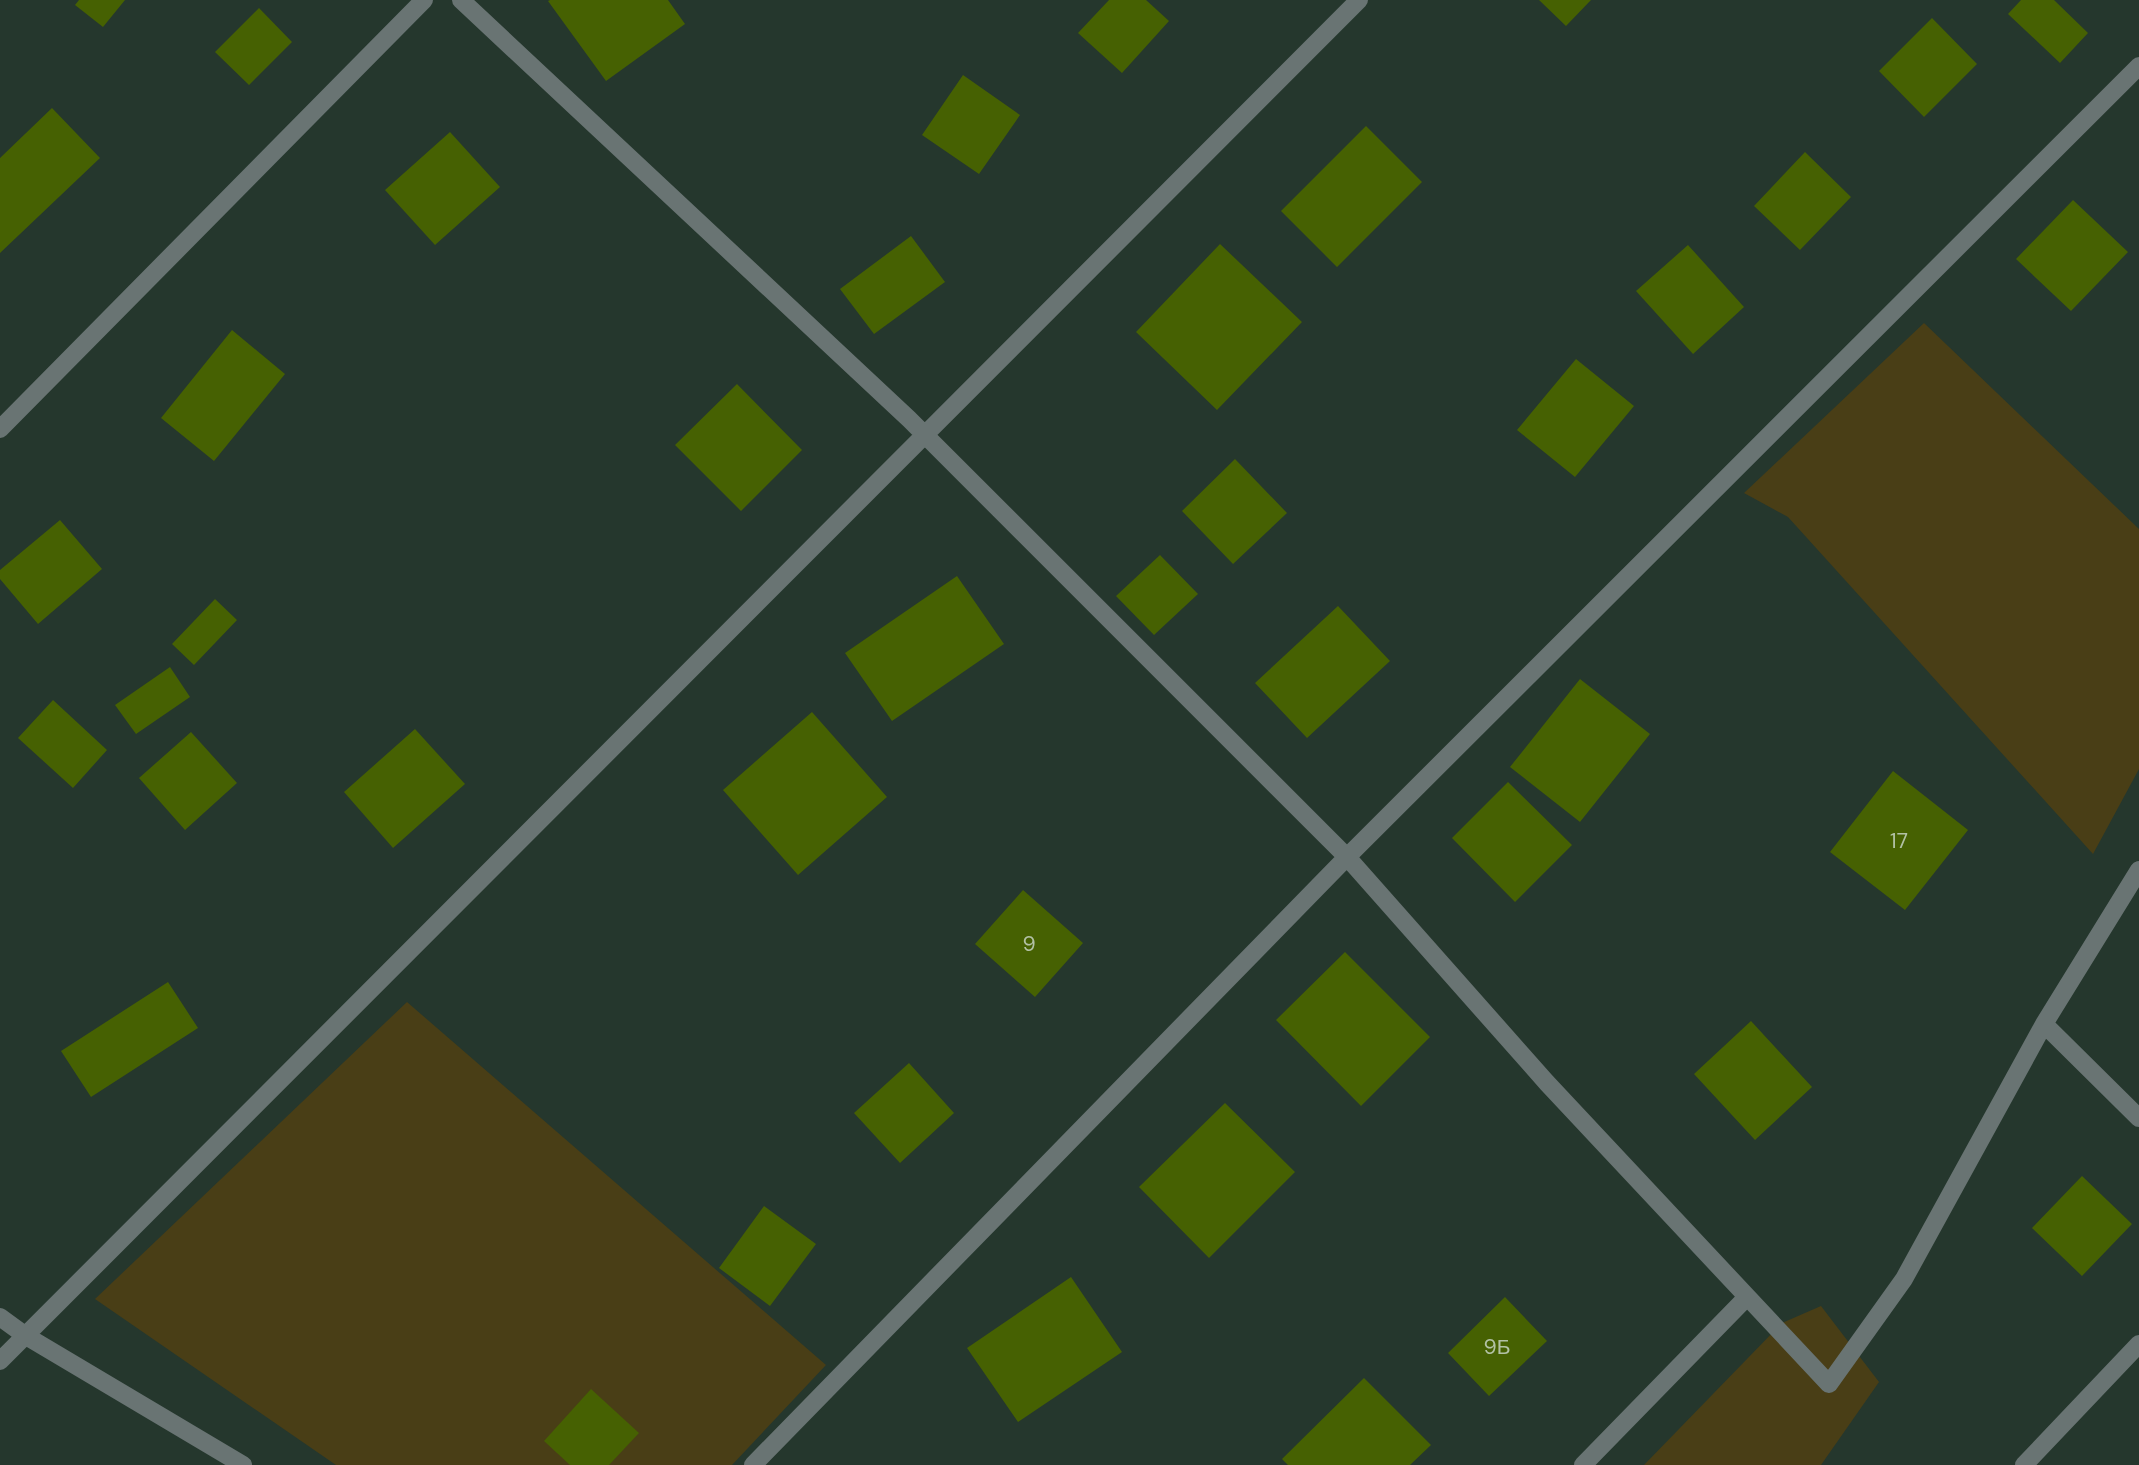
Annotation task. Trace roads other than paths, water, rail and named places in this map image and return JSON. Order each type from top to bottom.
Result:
[{"type":"street","points":[[0,429],[424,0]]},
{"type":"street","points":[[461,0],[909,419],[1346,857],[1547,1083],[1829,1384],[1905,1279],[2044,1024],[2139,870]]},
{"type":"street","points":[[0,1361],[1359,0]]},
{"type":"street","points":[[753,1465],[1346,857],[2139,66]]},
{"type":"street","points":[[2044,1024],[2139,1118]]},
{"type":"street","points":[[1583,1465],[1747,1297]]},
{"type":"street","points":[[0,1317],[26,1336],[243,1465]]},
{"type":"street","points":[[2024,1465],[2139,1344]]}]
